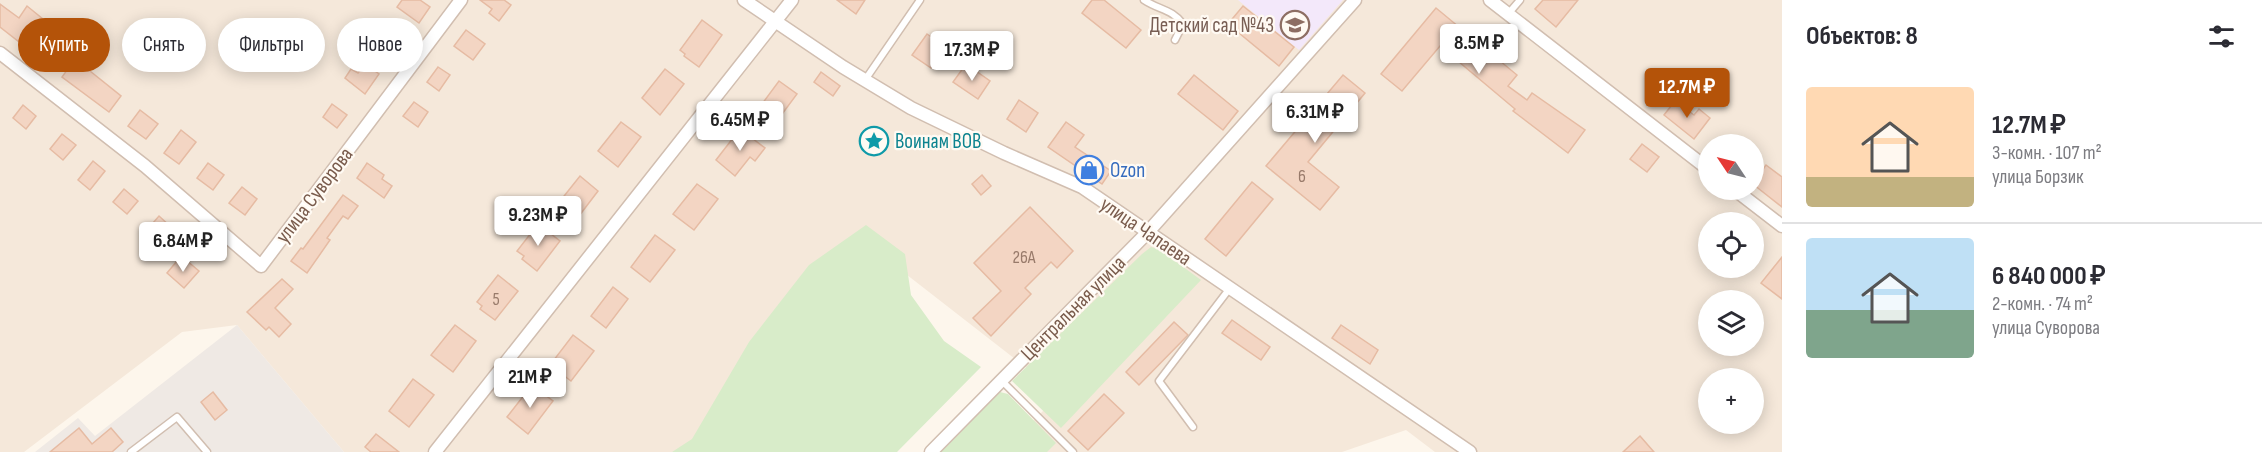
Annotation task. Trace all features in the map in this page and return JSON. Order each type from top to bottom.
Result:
[{"type":"street","name":"улица Суворова","points":[[0,53],[145,166],[261,266],[461,0]]},
{"type":"street","name":"улица Чапаева","points":[[744,0],[911,108],[1082,187],[1470,452]]},
{"type":"street","points":[[435,452],[792,0]]},
{"type":"street","name":"Центральная улица","points":[[930,452],[1148,232],[1355,0]]},
{"type":"street","points":[[1490,0],[1698,161]]},
{"type":"street","points":[[1748,200],[1782,226]]},
{"type":"lane","points":[[865,80],[920,0]]},
{"type":"lane","points":[[1144,0],[1175,13],[1184,24],[1175,40]]},
{"type":"lane","points":[[1508,14],[1520,0]]},
{"type":"lane","points":[[1193,427],[1159,381],[1230,288]]},
{"type":"lane","points":[[1001,380],[1073,452]]},
{"type":"lane","points":[[131,452],[177,417],[207,452]]},
{"type":"shaded area","points":[[0,0],[1782,0],[1782,452],[1435,452],[1406,430],[1342,452],[1002,452],[1060,394],[866,243],[699,452],[344,452],[237,325],[182,332],[24,452],[0,452]]},
{"type":"shaded area","name":"Детский сад №43","points":[[1238,0],[1343,0],[1299,50]]},
{"type":"shaded area","points":[[237,325],[344,452],[35,452],[78,418],[95,436]]},
{"type":"green space","points":[[866,225],[905,254],[911,295],[944,341],[981,367],[897,452],[672,452],[692,439],[749,342],[809,265]]},
{"type":"green space","points":[[1151,247],[1160,250],[1201,280],[1061,428],[1012,381]]},
{"type":"green space","points":[[1000,392],[1008,394],[1056,443],[1047,452],[941,452]]},
{"type":"building","points":[[402,0],[420,0],[430,7],[422,18],[412,18],[397,7]]},
{"type":"building","points":[[480,0],[504,0],[511,5],[499,21],[489,13],[492,9]]},
{"type":"building","points":[[837,0],[865,0],[856,14]]},
{"type":"building","points":[[1092,0],[1104,0],[1141,30],[1126,48],[1082,13]]},
{"type":"building","points":[[1543,0],[1578,0],[1556,27],[1535,9]]},
{"type":"building","points":[[0,4],[19,18],[18,41],[0,27]]},
{"type":"building","points":[[27,6],[42,18],[19,18]]},
{"type":"building","points":[[1243,6],[1294,47],[1279,66],[1228,24]]},
{"type":"building","points":[[1436,8],[1517,75],[1508,86],[1527,100],[1532,93],[1585,130],[1568,153],[1513,111],[1515,109],[1440,46],[1402,91],[1381,74]]},
{"type":"building","points":[[702,20],[722,35],[699,67],[684,56],[685,54],[680,50]]},
{"type":"building","points":[[466,30],[485,44],[473,60],[454,46]]},
{"type":"building","points":[[927,34],[946,47],[931,68],[912,55]]},
{"type":"building","points":[[966,64],[990,81],[978,99],[953,82]]},
{"type":"building","points":[[438,67],[450,75],[439,91],[427,82]]},
{"type":"building","points":[[665,69],[684,84],[660,115],[642,98]]},
{"type":"building","points":[[66,72],[91,72],[121,96],[109,112],[62,77]]},
{"type":"building","points":[[349,72],[376,72],[379,74],[365,94],[345,78]]},
{"type":"building","points":[[821,72],[840,86],[833,96],[814,82]]},
{"type":"building","points":[[1194,75],[1238,111],[1223,130],[1178,94]]},
{"type":"building","points":[[1343,75],[1365,93],[1308,162],[1339,187],[1320,210],[1266,166]]},
{"type":"building","points":[[779,81],[797,94],[774,125],[756,112]]},
{"type":"building","points":[[1019,100],[1038,113],[1026,132],[1007,119]]},
{"type":"building","points":[[1675,101],[1694,115],[1699,109],[1710,118],[1694,139],[1664,115]]},
{"type":"building","points":[[414,102],[428,112],[418,127],[403,116]]},
{"type":"building","points":[[332,104],[347,115],[337,128],[323,117]]},
{"type":"building","points":[[23,105],[36,116],[26,129],[13,118]]},
{"type":"building","points":[[140,110],[158,124],[146,139],[128,126]]},
{"type":"building","points":[[621,122],[641,137],[618,167],[598,151]]},
{"type":"building","points":[[1066,122],[1084,135],[1075,147],[1111,171],[1102,184],[1048,147]]},
{"type":"building","points":[[740,129],[765,148],[755,161],[750,157],[735,176],[716,160]]},
{"type":"building","points":[[181,130],[196,142],[179,164],[164,153]]},
{"type":"building","points":[[62,134],[76,145],[63,160],[50,149]]},
{"type":"building","points":[[1642,144],[1659,157],[1647,172],[1630,159]]},
{"type":"building","points":[[93,161],[105,171],[90,190],[78,180]]},
{"type":"building","points":[[208,163],[224,175],[213,190],[197,178]]},
{"type":"building","points":[[367,163],[384,175],[382,179],[392,186],[384,198],[357,178]]},
{"type":"building","points":[[1766,165],[1782,177],[1782,207],[1764,193]]},
{"type":"building","points":[[982,175],[991,186],[981,195],[972,184]]},
{"type":"building","points":[[580,176],[598,191],[576,220],[557,205]]},
{"type":"building","points":[[1252,182],[1273,199],[1226,256],[1205,239]]},
{"type":"building","points":[[697,184],[718,199],[694,230],[673,214]]},
{"type":"building","points":[[242,187],[257,199],[245,215],[229,203]]},
{"type":"building","points":[[124,189],[138,201],[127,214],[113,202]]},
{"type":"building","points":[[343,195],[358,206],[348,219],[343,216],[327,238],[330,240],[307,273],[291,261],[301,248],[303,249]]},
{"type":"building","points":[[1030,207],[1073,251],[1057,268],[1051,262],[1025,288],[1031,294],[991,336],[973,318],[1001,291],[974,263]]},
{"type":"building","points":[[159,216],[171,227],[153,249],[140,238]]},
{"type":"building","points":[[538,224],[560,241],[537,271],[522,259],[524,256],[517,251]]},
{"type":"building","points":[[655,235],[675,250],[650,282],[631,267]]},
{"type":"building","points":[[1782,257],[1782,299],[1761,283]]},
{"type":"building","points":[[186,260],[199,271],[184,288],[167,273],[177,261],[182,265]]},
{"type":"building","points":[[498,275],[518,291],[495,320],[480,309],[482,306],[477,302]]},
{"type":"building","points":[[282,279],[293,289],[275,308],[291,324],[279,337],[269,327],[266,330],[247,312]]},
{"type":"building","points":[[613,287],[628,299],[606,328],[591,316]]},
{"type":"building","points":[[1232,320],[1270,347],[1261,360],[1222,333]]},
{"type":"building","points":[[1174,322],[1188,335],[1139,385],[1126,372]]},
{"type":"building","points":[[455,325],[476,341],[453,372],[431,355]]},
{"type":"building","points":[[1341,325],[1378,350],[1370,364],[1332,338]]},
{"type":"building","points":[[573,335],[594,351],[571,381],[550,365]]},
{"type":"building","points":[[413,379],[434,395],[409,427],[389,411]]},
{"type":"building","points":[[532,385],[553,401],[528,434],[507,417]]},
{"type":"building","points":[[213,392],[227,410],[215,420],[201,402]]},
{"type":"building","points":[[1104,394],[1124,413],[1088,450],[1068,431]]},
{"type":"building","points":[[79,428],[92,444],[111,428],[123,442],[112,452],[50,452]]},
{"type":"building","points":[[376,434],[399,452],[371,452],[365,447]]},
{"type":"building","points":[[1640,436],[1654,452],[1623,452]]},
{"type":"place","name":"Детский сад №43","points":[[1295,25]]},
{"type":"place","name":"Воинам ВОВ","points":[[874,141]]},
{"type":"place","name":"Ozon","points":[[1089,170]]}]
